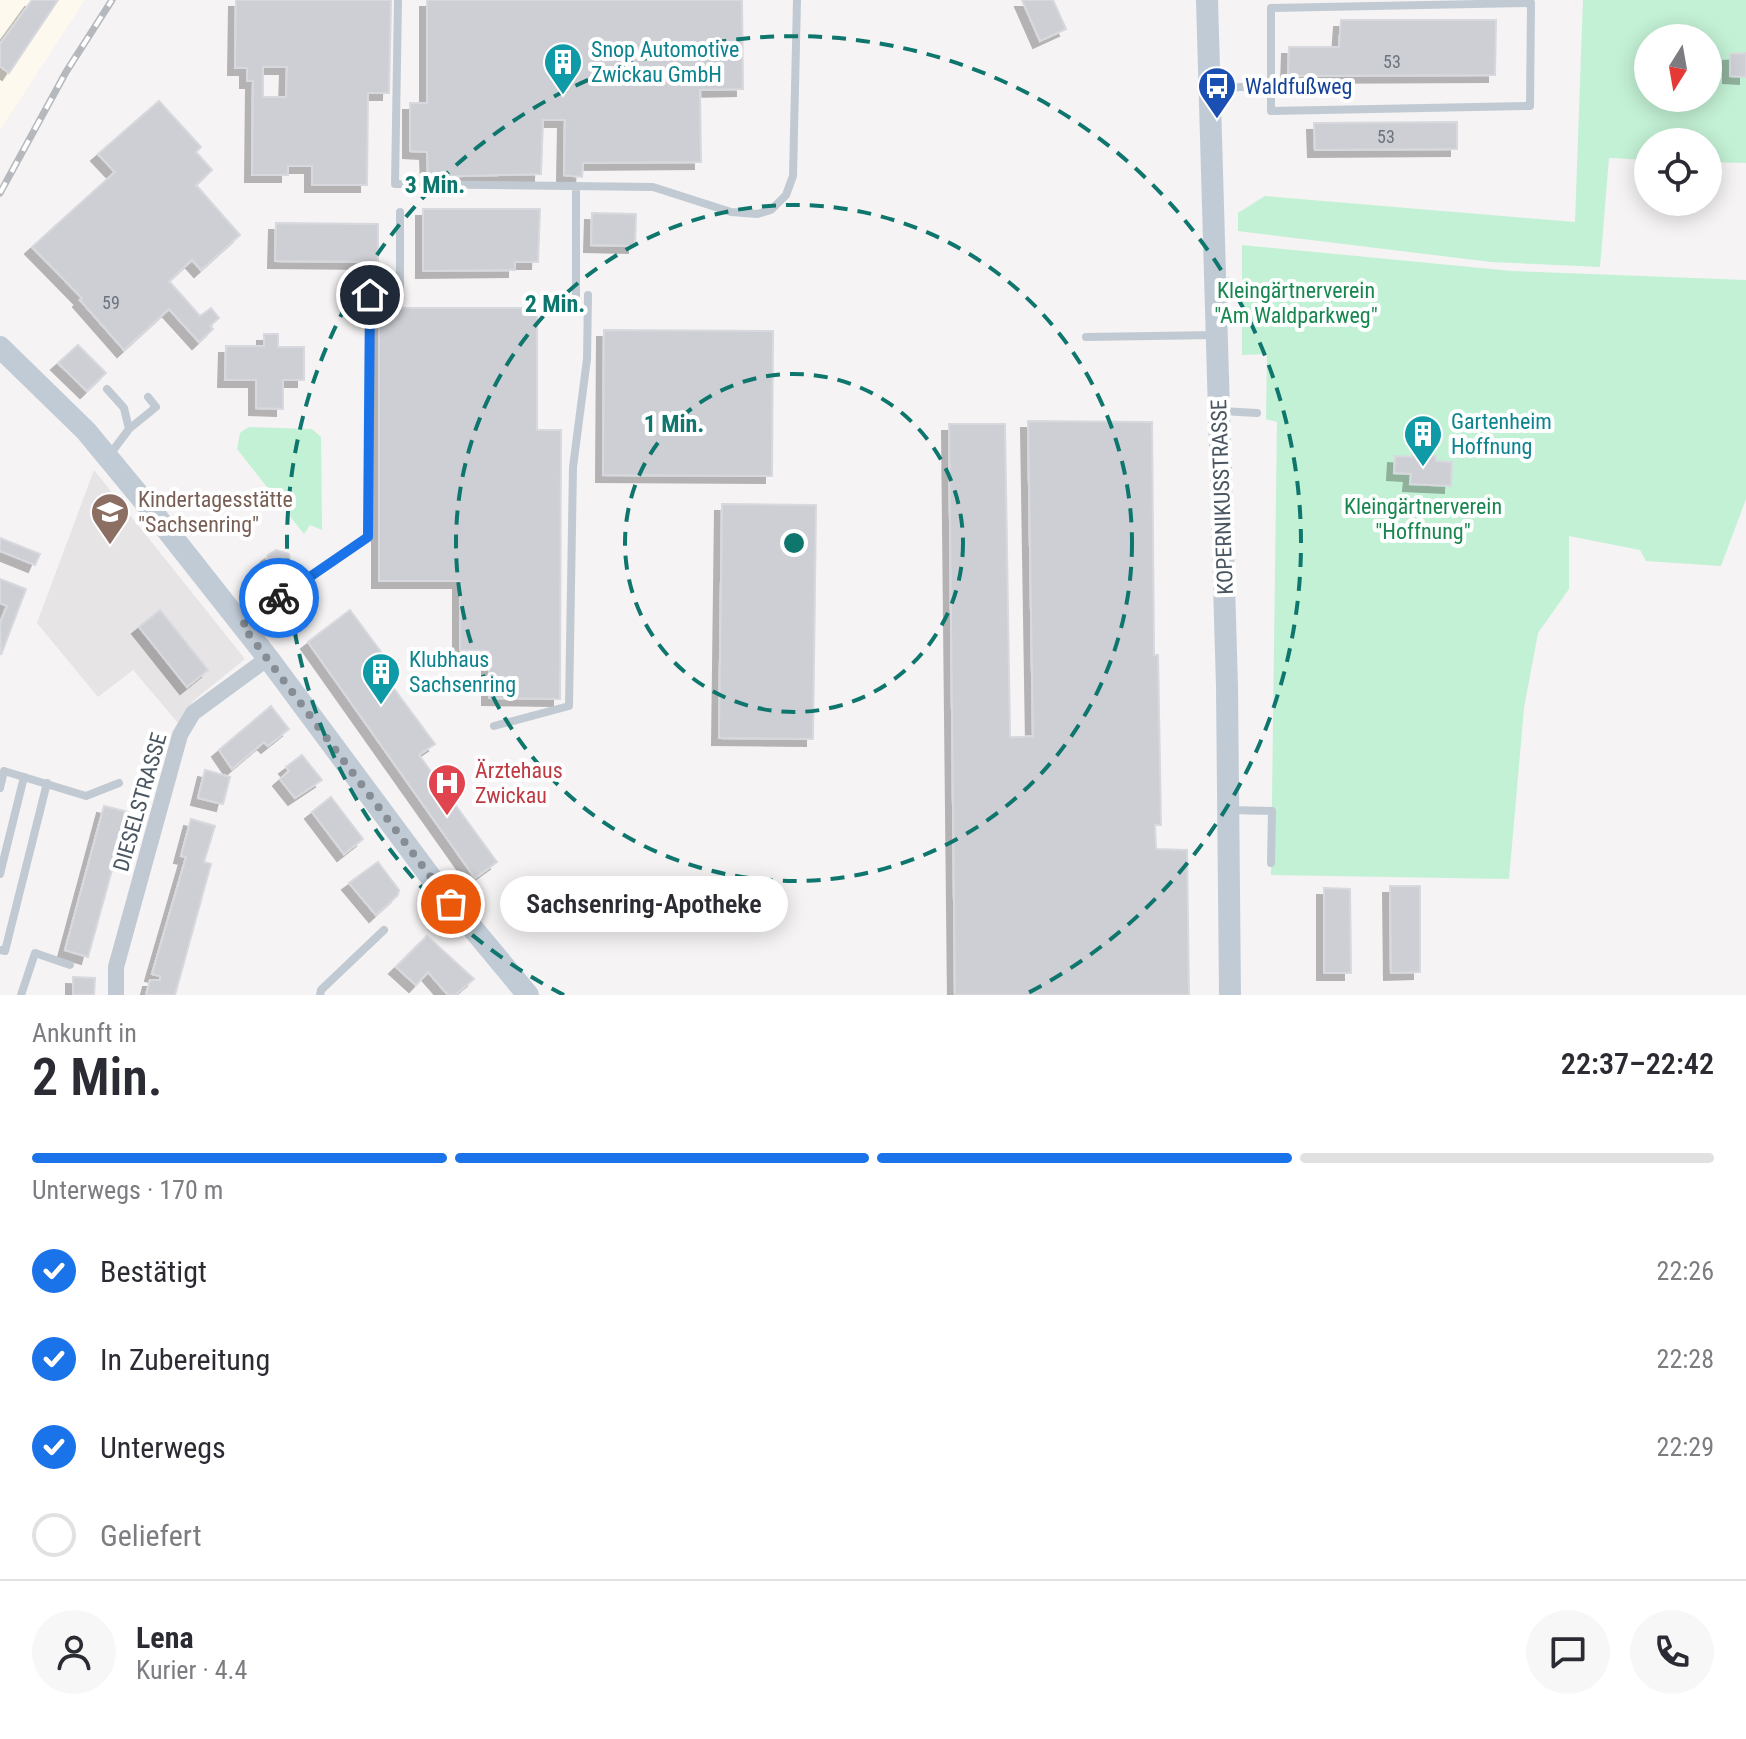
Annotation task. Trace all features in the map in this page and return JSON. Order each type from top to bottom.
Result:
[{"type":"street","name":"KOPERNIKUSSTRASSE","points":[[1207,0],[1220,411],[1230,995]]},
{"type":"street","points":[[0,347],[108,457],[268,658],[435,883],[528,995]]},
{"type":"street","name":"DIESELSTRASSE","points":[[116,995],[116,967],[180,735],[193,713],[268,658]]},
{"type":"lane","points":[[398,0],[395,184],[653,187],[731,212],[771,210],[786,195],[793,176],[797,0]]},
{"type":"lane","points":[[1531,3],[1530,106],[1271,111],[1270,85],[1271,8],[1531,3]]},
{"type":"lane","points":[[1211,89],[1270,85]]},
{"type":"lane","points":[[576,186],[576,295]]},
{"type":"lane","points":[[400,212],[400,296]]},
{"type":"lane","points":[[242,625],[368,537],[370,295]]},
{"type":"lane","points":[[494,726],[569,706],[573,467],[587,359],[588,295]]},
{"type":"lane","points":[[1086,337],[1217,335]]},
{"type":"lane","points":[[107,389],[124,408],[129,429]]},
{"type":"lane","points":[[108,457],[129,429],[156,407],[148,397]]},
{"type":"lane","points":[[1220,411],[1257,413]]},
{"type":"lane","points":[[0,788],[4,771],[86,796],[119,783]]},
{"type":"lane","points":[[0,874],[24,777]]},
{"type":"lane","points":[[0,950],[5,951],[47,783]]},
{"type":"lane","points":[[1228,810],[1272,811],[1271,863]]},
{"type":"lane","points":[[320,995],[321,990],[384,930]]},
{"type":"lane","points":[[21,995],[35,953],[70,965]]},
{"type":"shaded area","points":[[0,0],[85,0],[0,130]]},
{"type":"shaded area","name":"Kindertagesstätte \"Sachsenring\"","points":[[94,470],[245,659],[193,701],[179,724],[133,670],[98,697],[37,623]]},
{"type":"green space","points":[[1583,0],[1746,0],[1746,163],[1722,162],[1722,128],[1634,128],[1634,159],[1609,158],[1600,267],[1491,262],[1238,231],[1238,213],[1265,196],[1575,222]]},
{"type":"green space","name":"Kleingärtnerverein \"Hoffnung\"","points":[[1242,245],[1512,271],[1746,280],[1746,499],[1721,566],[1646,561],[1640,550],[1569,536],[1569,589],[1538,633],[1524,708],[1509,879],[1271,875],[1277,422],[1266,419],[1267,354],[1242,355]]},
{"type":"green space","points":[[249,427],[312,429],[321,437],[322,530],[310,525],[304,534],[237,449],[240,433]]},
{"type":"building","points":[[32,0],[58,0],[9,73],[0,66],[0,44]]},
{"type":"building","points":[[236,0],[391,0],[389,93],[368,93],[367,185],[312,185],[312,166],[288,166],[288,175],[252,175],[253,81],[247,81],[247,68],[235,68]],"holes":[[[263,67],[287,67],[286,97],[263,97]]]},
{"type":"building","name":"Snop Automotive Zwickau GmbH","points":[[427,0],[742,0],[743,89],[700,90],[701,162],[583,163],[582,177],[564,175],[565,120],[543,120],[541,174],[428,177],[427,152],[410,151],[410,103],[427,103]]},
{"type":"building","points":[[1022,0],[1053,0],[1066,29],[1040,41]]},
{"type":"building","points":[[1341,20],[1496,20],[1495,75],[1288,76],[1289,47],[1339,47]]},
{"type":"building","points":[[1746,53],[1746,77],[1730,76],[1730,54]]},
{"type":"building","points":[[159,101],[201,147],[196,152],[212,170],[196,185],[240,235],[201,270],[192,260],[169,281],[200,316],[211,308],[219,318],[210,326],[213,329],[199,342],[169,309],[124,350],[80,300],[82,298],[32,247],[115,172],[98,154]]},
{"type":"building","points":[[1457,122],[1457,149],[1315,150],[1314,123]]},
{"type":"building","points":[[423,209],[540,209],[538,262],[515,262],[515,270],[423,271]]},
{"type":"building","points":[[592,213],[636,214],[635,246],[591,245]]},
{"type":"building","points":[[276,223],[378,224],[378,262],[275,261]]},
{"type":"building","points":[[379,308],[537,308],[537,430],[561,430],[560,699],[489,698],[489,651],[460,650],[460,581],[379,581]]},
{"type":"building","points":[[604,330],[773,331],[772,476],[603,475]]},
{"type":"building","points":[[264,334],[278,334],[278,347],[304,347],[304,380],[283,380],[283,409],[256,408],[256,380],[225,380],[226,346],[264,346]]},
{"type":"building","points":[[78,345],[106,373],[87,391],[58,363]]},
{"type":"building","points":[[1028,421],[1152,422],[1154,655],[1158,655],[1161,825],[1155,825],[1156,849],[1187,850],[1189,995],[955,995],[949,424],[1005,424],[1010,737],[1021,737],[1033,736]]},
{"type":"building","name":"Gartenheim Hoffnung","points":[[1412,454],[1436,456],[1436,461],[1452,462],[1451,486],[1410,484],[1411,474],[1394,473],[1395,456],[1412,457]]},
{"type":"building","points":[[722,504],[816,505],[813,739],[719,738]]},
{"type":"building","points":[[0,538],[40,554],[35,565],[0,551]]},
{"type":"building","points":[[276,550],[289,554],[292,573],[277,574],[269,569],[266,562],[268,555]]},
{"type":"building","points":[[0,579],[26,589],[1,655],[0,623],[7,606],[0,603]]},
{"type":"building","points":[[160,610],[208,670],[187,687],[139,627]]},
{"type":"building","points":[[350,610],[387,660],[378,667],[435,744],[419,755],[497,862],[475,878],[308,642]]},
{"type":"building","points":[[271,706],[289,729],[268,746],[264,742],[232,769],[219,750]]},
{"type":"building","points":[[302,755],[322,780],[295,798],[280,779],[289,771],[286,767]]},
{"type":"building","points":[[205,770],[230,777],[223,804],[198,798]]},
{"type":"building","points":[[331,797],[363,839],[344,854],[312,812]]},
{"type":"building","points":[[104,806],[128,812],[88,957],[65,950]]},
{"type":"building","points":[[191,819],[215,826],[204,862],[211,864],[175,995],[146,995],[150,980],[160,980],[160,976],[152,974],[186,857],[181,856]]},
{"type":"building","points":[[378,862],[399,890],[398,895],[376,915],[349,883]]},
{"type":"building","points":[[1390,886],[1420,886],[1420,972],[1391,973]]},
{"type":"building","points":[[1324,888],[1350,889],[1351,973],[1324,973]]},
{"type":"building","points":[[427,936],[474,979],[455,995],[448,995],[428,972],[416,985],[396,967]]},
{"type":"building","points":[[73,977],[95,978],[94,995],[73,995]]},
{"type":"railway","points":[[0,193],[66,72],[112,0]]},
{"type":"way so far","points":[[279,598],[242,625],[451,904]]},
{"type":"place","name":"Snop Automotive Zwickau GmbH","points":[[563,96]]},
{"type":"place","name":"Waldfußweg","points":[[1217,120]]},
{"type":"place","name":"Gartenheim Hoffnung","points":[[1423,468]]},
{"type":"place","name":"Kindertagesstätte \"Sachsenring\"","points":[[110,546]]},
{"type":"place","name":"Klubhaus Sachsenring","points":[[381,706]]},
{"type":"place","name":"Ärztehaus Zwickau","points":[[447,817]]},
{"type":"place","name":"Sachsenring-Apotheke","points":[[451,904]]},
{"type":"route","points":[[279,598],[368,537],[370,295]]},
{"type":"park label","name":"Kleingärtnerverein \"Am Waldparkweg\"","points":[[1296,302]]}]
